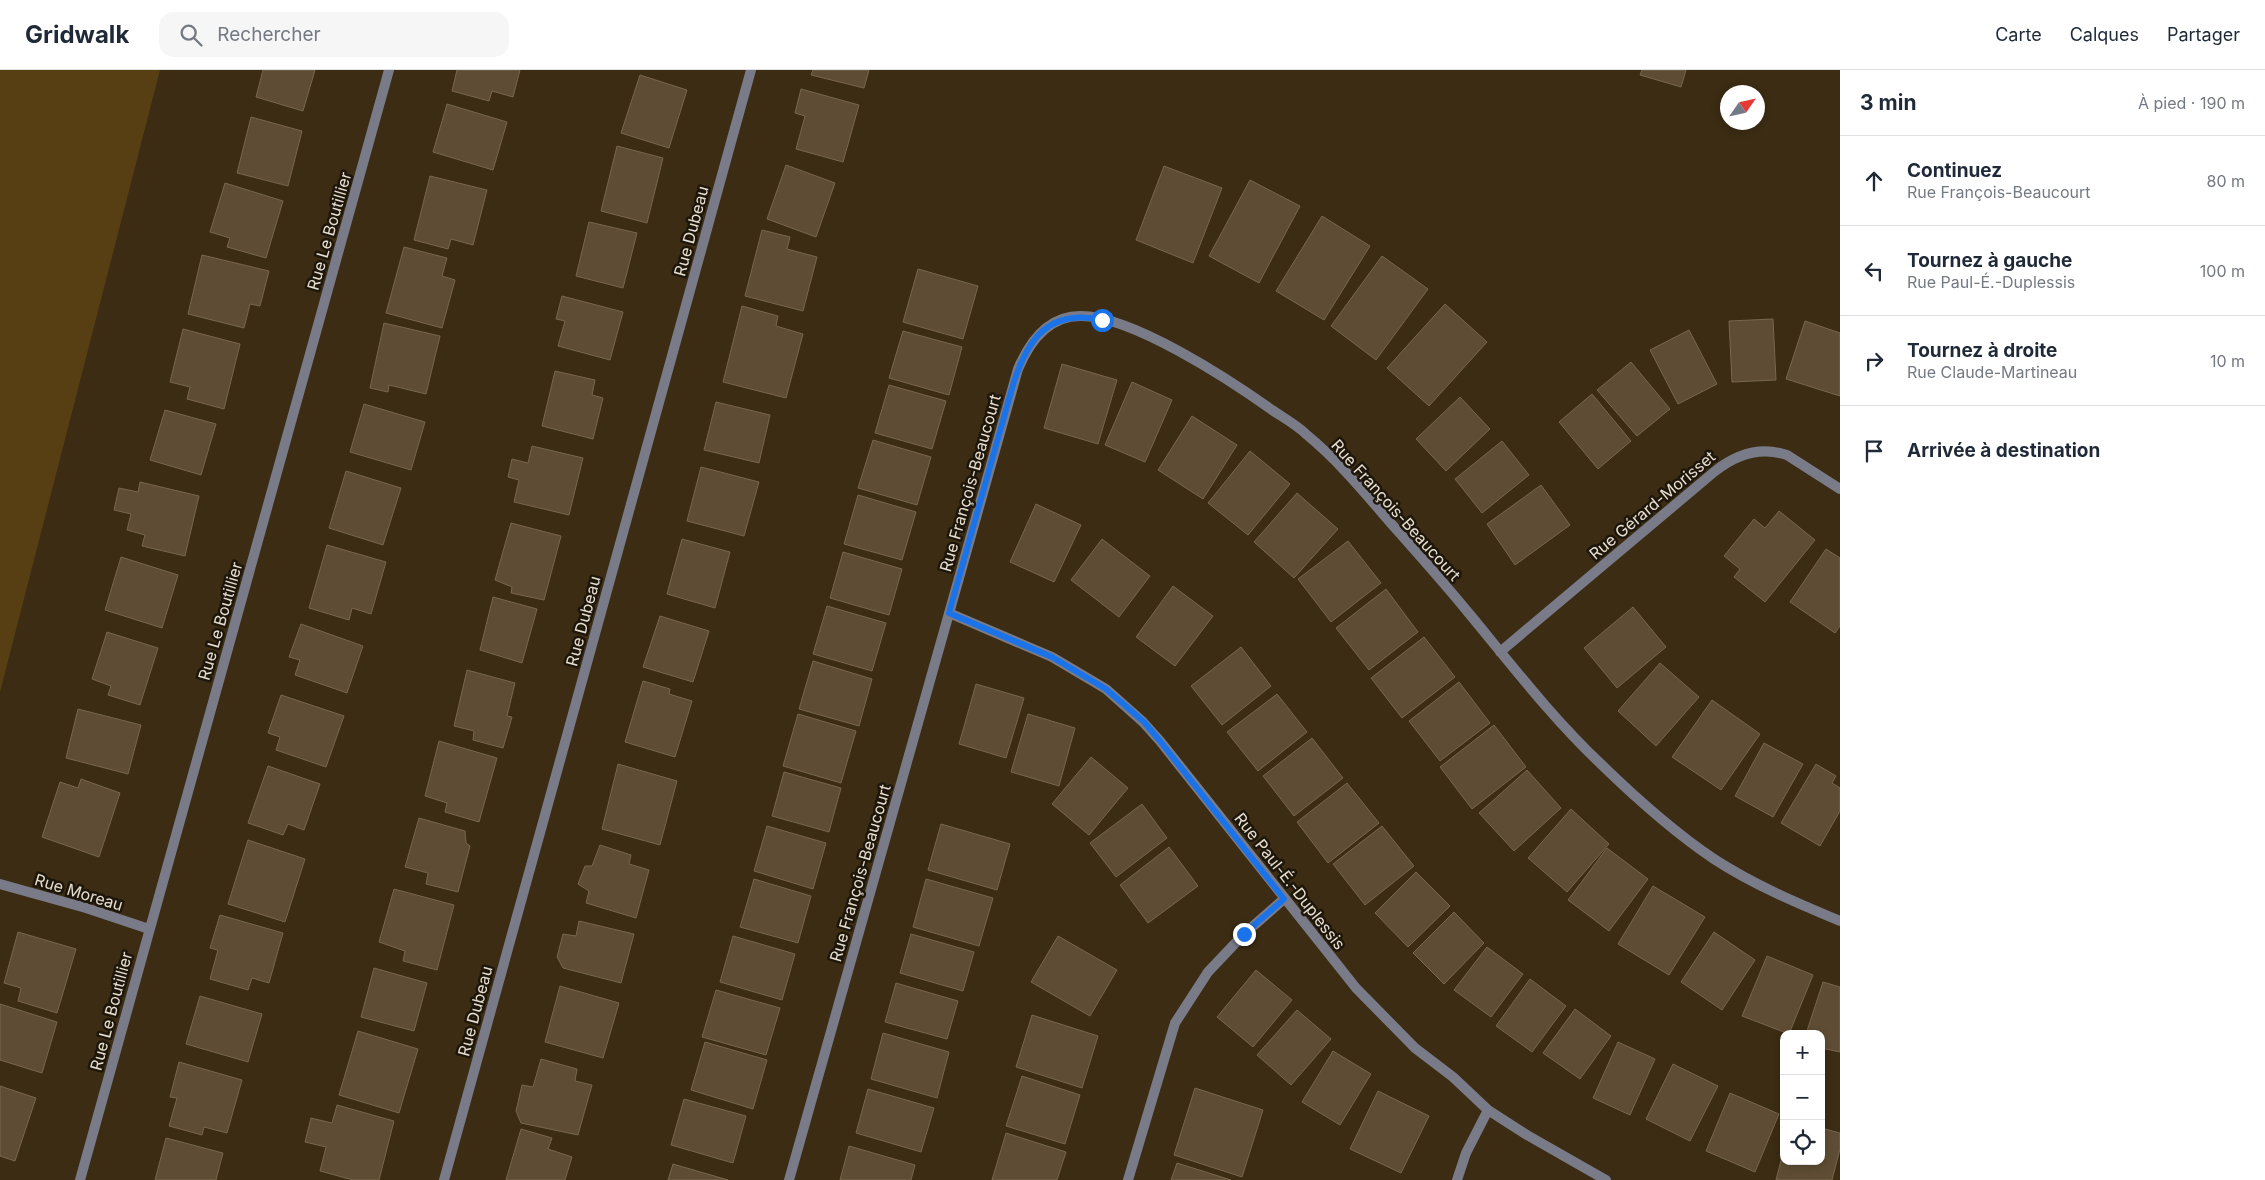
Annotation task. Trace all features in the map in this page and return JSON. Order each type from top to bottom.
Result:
[{"type":"street","name":"Rue Le Boutillier","points":[[80,1180],[390,70]]},
{"type":"street","name":"Rue Dubeau","points":[[444,1180],[751,70]]},
{"type":"street","name":"Rue François-Beaucourt","points":[[789,1180],[1018,369],[1031,343],[1041,332],[1066,318],[1080,316],[1114,322],[1158,340],[1237,385],[1307,434],[1367,496],[1553,716],[1602,765],[1664,821],[1714,858],[1753,882],[1779,895],[1840,921]]},
{"type":"street","name":"Rue Gérard-Morisset","points":[[1500,652],[1714,472],[1738,456],[1755,452],[1777,452],[1787,455],[1840,489]]},
{"type":"street","name":"Rue Paul-É.-Duplessis","points":[[949,613],[1052,657],[1106,689],[1121,701],[1160,741],[1356,988],[1415,1048],[1453,1077],[1488,1110],[1527,1135],[1606,1180]]},
{"type":"street","name":"Rue Moreau","points":[[0,884],[86,908],[149,929]]},
{"type":"street","points":[[1128,1180],[1175,1023],[1208,972],[1244,934],[1284,899]]},
{"type":"street","points":[[1457,1180],[1466,1154],[1488,1110]]},
{"type":"shaded area","points":[[0,70],[160,70],[0,692]]},
{"type":"building","points":[[263,70],[315,70],[303,111],[256,97]]},
{"type":"building","points":[[457,70],[520,70],[513,97],[492,91],[489,101],[452,91]]},
{"type":"building","points":[[813,70],[869,70],[864,88],[811,75]]},
{"type":"building","points":[[1642,70],[1686,70],[1681,87],[1640,75]]},
{"type":"building","points":[[640,75],[687,90],[669,148],[621,133]]},
{"type":"building","points":[[801,89],[859,105],[843,162],[796,149],[805,116],[795,113]]},
{"type":"building","points":[[447,104],[507,122],[493,170],[433,152]]},
{"type":"building","points":[[251,117],[302,131],[288,186],[237,173]]},
{"type":"building","points":[[617,146],[663,158],[647,223],[601,211]]},
{"type":"building","points":[[786,165],[835,183],[816,237],[767,219]]},
{"type":"building","points":[[1164,166],[1222,188],[1193,263],[1136,240]]},
{"type":"building","points":[[430,176],[487,190],[473,245],[451,239],[448,249],[414,240]]},
{"type":"building","points":[[1250,180],[1300,206],[1259,283],[1209,256]]},
{"type":"building","points":[[225,183],[283,201],[266,258],[227,247],[230,238],[210,232]]},
{"type":"building","points":[[1322,216],[1370,246],[1324,320],[1276,291]]},
{"type":"building","points":[[589,222],[637,233],[623,288],[576,276]]},
{"type":"building","points":[[762,230],[790,237],[787,249],[817,257],[803,311],[745,296]]},
{"type":"building","points":[[404,247],[447,258],[442,276],[455,280],[442,328],[386,313]]},
{"type":"building","points":[[202,255],[269,271],[260,306],[250,304],[244,328],[188,314]]},
{"type":"building","points":[[1382,256],[1428,289],[1376,360],[1331,326]]},
{"type":"building","points":[[918,269],[978,286],[963,339],[903,322]]},
{"type":"building","points":[[562,296],[623,312],[610,360],[558,346],[565,321],[556,319]]},
{"type":"building","points":[[1445,304],[1487,342],[1429,406],[1387,368]]},
{"type":"building","points":[[742,306],[778,316],[776,326],[803,334],[786,398],[723,382]]},
{"type":"building","points":[[1773,319],[1776,380],[1732,382],[1729,321]]},
{"type":"building","points":[[1805,321],[1840,333],[1840,396],[1786,379]]},
{"type":"building","points":[[384,323],[440,336],[426,394],[389,385],[388,392],[370,388]]},
{"type":"building","points":[[183,329],[240,344],[224,409],[187,399],[190,387],[170,382]]},
{"type":"building","points":[[1689,330],[1717,384],[1678,404],[1650,350]]},
{"type":"building","points":[[903,331],[962,347],[949,395],[889,378]]},
{"type":"building","points":[[1631,362],[1670,409],[1637,436],[1597,390]]},
{"type":"building","points":[[1062,364],[1117,380],[1098,444],[1044,428]]},
{"type":"building","points":[[555,371],[595,380],[592,395],[603,398],[593,439],[542,426]]},
{"type":"building","points":[[1132,382],[1172,400],[1145,462],[1105,445]]},
{"type":"building","points":[[889,385],[946,401],[932,449],[875,433]]},
{"type":"building","points":[[1592,394],[1631,441],[1598,469],[1559,422]]},
{"type":"building","points":[[1460,397],[1490,429],[1446,471],[1416,439]]},
{"type":"building","points":[[716,402],[770,415],[759,463],[704,450]]},
{"type":"building","points":[[364,404],[425,422],[411,470],[350,452]]},
{"type":"building","points":[[165,410],[216,424],[201,475],[150,460]]},
{"type":"building","points":[[1192,416],[1237,445],[1203,499],[1158,470]]},
{"type":"building","points":[[873,440],[931,457],[917,505],[858,488]]},
{"type":"building","points":[[1502,441],[1529,475],[1482,513],[1455,479]]},
{"type":"building","points":[[532,446],[583,458],[569,515],[514,502],[519,480],[508,477],[512,459],[528,463]]},
{"type":"building","points":[[1250,451],[1290,484],[1248,535],[1208,503]]},
{"type":"building","points":[[701,467],[759,482],[744,536],[687,521]]},
{"type":"building","points":[[346,471],[401,488],[383,545],[329,528]]},
{"type":"building","points":[[140,482],[199,496],[185,556],[142,546],[145,535],[127,530],[131,514],[114,510],[119,488],[138,492]]},
{"type":"building","points":[[1541,485],[1570,525],[1515,565],[1487,524]]},
{"type":"building","points":[[1297,493],[1338,529],[1294,578],[1254,542]]},
{"type":"building","points":[[858,495],[916,512],[902,560],[844,544]]},
{"type":"building","points":[[1036,504],[1081,525],[1054,582],[1010,562]]},
{"type":"building","points":[[1779,511],[1815,540],[1765,602],[1734,577],[1740,569],[1724,556],[1754,519],[1765,528]]},
{"type":"building","points":[[511,523],[561,536],[544,600],[511,593],[512,587],[495,580]]},
{"type":"building","points":[[682,539],[730,552],[715,608],[667,594]]},
{"type":"building","points":[[1102,539],[1150,576],[1119,617],[1071,580]]},
{"type":"building","points":[[1348,541],[1381,583],[1331,622],[1298,579]]},
{"type":"building","points":[[327,545],[386,562],[371,614],[352,608],[349,620],[309,608]]},
{"type":"building","points":[[1826,549],[1840,558],[1840,626],[1835,633],[1790,602]]},
{"type":"building","points":[[843,552],[902,569],[889,615],[830,598]]},
{"type":"building","points":[[121,557],[178,575],[162,628],[105,610]]},
{"type":"building","points":[[1173,586],[1213,616],[1175,666],[1136,637]]},
{"type":"building","points":[[1386,589],[1418,632],[1369,670],[1336,628]]},
{"type":"building","points":[[493,597],[537,609],[522,663],[480,650]]},
{"type":"building","points":[[827,606],[886,623],[872,671],[813,654]]},
{"type":"building","points":[[1633,607],[1666,647],[1617,688],[1584,648]]},
{"type":"building","points":[[660,616],[709,631],[693,682],[643,667]]},
{"type":"building","points":[[301,624],[363,646],[347,693],[295,675],[300,660],[289,657]]},
{"type":"building","points":[[107,632],[158,648],[140,705],[108,695],[111,686],[92,679]]},
{"type":"building","points":[[1424,637],[1455,677],[1402,718],[1371,678]]},
{"type":"building","points":[[1241,647],[1271,686],[1222,725],[1191,686]]},
{"type":"building","points":[[813,661],[872,679],[859,726],[799,709]]},
{"type":"building","points":[[1660,663],[1699,697],[1656,746],[1618,711]]},
{"type":"building","points":[[467,670],[515,683],[507,716],[512,717],[503,748],[473,740],[474,731],[454,726]]},
{"type":"building","points":[[643,681],[670,689],[669,694],[692,701],[675,757],[625,742]]},
{"type":"building","points":[[1459,682],[1490,723],[1440,761],[1409,721]]},
{"type":"building","points":[[976,684],[1024,698],[1006,758],[959,744]]},
{"type":"building","points":[[1277,694],[1307,732],[1258,771],[1227,732]]},
{"type":"building","points":[[281,695],[344,716],[326,767],[276,750],[280,737],[268,733]]},
{"type":"building","points":[[1712,700],[1760,734],[1721,790],[1672,757]]},
{"type":"building","points":[[78,709],[141,725],[128,774],[66,758]]},
{"type":"building","points":[[798,714],[856,731],[841,783],[783,766]]},
{"type":"building","points":[[1028,714],[1075,728],[1059,786],[1011,772]]},
{"type":"building","points":[[1494,725],[1526,767],[1472,809],[1440,767]]},
{"type":"building","points":[[1312,738],[1343,778],[1294,816],[1263,776]]},
{"type":"building","points":[[439,741],[497,758],[479,822],[445,812],[447,803],[425,796]]},
{"type":"building","points":[[1764,743],[1803,764],[1773,817],[1735,796]]},
{"type":"building","points":[[1091,757],[1128,788],[1089,835],[1052,804]]},
{"type":"building","points":[[618,764],[677,781],[660,845],[602,829]]},
{"type":"building","points":[[1816,764],[1836,776],[1832,783],[1840,788],[1840,811],[1820,846],[1781,823]]},
{"type":"building","points":[[268,766],[320,784],[304,830],[288,824],[283,835],[248,823]]},
{"type":"building","points":[[1527,770],[1561,808],[1514,851],[1479,813]]},
{"type":"building","points":[[784,772],[841,788],[829,832],[772,816]]},
{"type":"building","points":[[81,779],[120,793],[99,857],[42,837],[60,782],[78,788]]},
{"type":"building","points":[[1347,783],[1379,823],[1328,863],[1297,822]]},
{"type":"building","points":[[1142,804],[1167,838],[1116,877],[1090,843]]},
{"type":"building","points":[[1571,809],[1609,844],[1567,892],[1528,858]]},
{"type":"building","points":[[419,818],[465,831],[466,843],[470,846],[458,892],[426,884],[428,873],[405,867]]},
{"type":"building","points":[[941,824],[1010,844],[997,890],[928,870]]},
{"type":"building","points":[[767,826],[826,843],[813,889],[754,871]]},
{"type":"building","points":[[1382,826],[1414,866],[1365,905],[1333,864]]},
{"type":"building","points":[[248,840],[305,859],[285,922],[228,904]]},
{"type":"building","points":[[600,845],[631,855],[629,864],[649,870],[636,918],[586,903],[589,891],[578,884],[585,866],[592,866]]},
{"type":"building","points":[[1169,847],[1198,886],[1148,923],[1120,885]]},
{"type":"building","points":[[1607,848],[1648,879],[1609,931],[1568,900]]},
{"type":"building","points":[[1416,872],[1450,906],[1408,947],[1375,913]]},
{"type":"building","points":[[754,879],[811,896],[798,943],[740,927]]},
{"type":"building","points":[[926,879],[993,898],[979,946],[913,927]]},
{"type":"building","points":[[1653,886],[1705,917],[1669,975],[1618,944]]},
{"type":"building","points":[[394,889],[454,905],[437,970],[403,961],[405,951],[379,942]]},
{"type":"building","points":[[1454,912],[1484,943],[1444,984],[1413,953]]},
{"type":"building","points":[[220,915],[283,933],[269,983],[252,978],[248,990],[210,979],[218,950],[210,948]]},
{"type":"building","points":[[579,921],[634,934],[621,983],[563,968],[557,957],[563,934],[576,936]]},
{"type":"building","points":[[18,932],[76,949],[57,1013],[18,1001],[21,988],[4,983]]},
{"type":"building","points":[[1714,932],[1755,960],[1722,1010],[1681,982]]},
{"type":"building","points":[[911,934],[974,952],[963,991],[900,973]]},
{"type":"building","points":[[733,936],[795,954],[782,1000],[720,982]]},
{"type":"building","points":[[1058,936],[1117,970],[1090,1016],[1031,982]]},
{"type":"building","points":[[1487,947],[1523,974],[1491,1017],[1454,990]]},
{"type":"building","points":[[1767,956],[1813,975],[1791,1030],[1780,1031],[1742,1016]]},
{"type":"building","points":[[374,968],[427,983],[414,1031],[361,1017]]},
{"type":"building","points":[[1256,970],[1292,1000],[1253,1047],[1217,1017]]},
{"type":"building","points":[[1530,979],[1566,1006],[1532,1052],[1496,1026]]},
{"type":"building","points":[[1823,982],[1840,987],[1840,1052],[1825,1049],[1825,1030],[1807,1030]]},
{"type":"building","points":[[896,983],[958,1001],[947,1039],[885,1022]]},
{"type":"building","points":[[560,986],[619,1003],[603,1058],[545,1042]]},
{"type":"building","points":[[716,990],[780,1008],[766,1055],[702,1037]]},
{"type":"building","points":[[200,996],[262,1014],[248,1062],[186,1044]]},
{"type":"building","points":[[0,1004],[57,1022],[42,1073],[0,1060]]},
{"type":"building","points":[[1575,1009],[1611,1036],[1580,1079],[1543,1053]]},
{"type":"building","points":[[1297,1010],[1331,1039],[1291,1085],[1257,1055]]},
{"type":"building","points":[[1032,1015],[1098,1036],[1082,1088],[1016,1067]]},
{"type":"building","points":[[358,1031],[418,1049],[399,1113],[339,1095]]},
{"type":"building","points":[[883,1033],[949,1052],[937,1098],[871,1079]]},
{"type":"building","points":[[705,1042],[767,1060],[753,1109],[691,1090]]},
{"type":"building","points":[[1618,1042],[1655,1059],[1630,1115],[1593,1098]]},
{"type":"building","points":[[1333,1051],[1371,1074],[1340,1125],[1302,1102]]},
{"type":"building","points":[[541,1059],[577,1069],[575,1081],[592,1085],[578,1135],[521,1123],[516,1111],[522,1085],[533,1087]]},
{"type":"building","points":[[179,1062],[242,1080],[227,1133],[204,1127],[202,1135],[169,1126],[177,1098],[170,1097]]},
{"type":"building","points":[[1673,1064],[1718,1086],[1690,1141],[1646,1119]]},
{"type":"building","points":[[1022,1076],[1080,1095],[1065,1144],[1006,1126]]},
{"type":"building","points":[[0,1086],[36,1098],[15,1161],[0,1156]]},
{"type":"building","points":[[1195,1088],[1263,1110],[1242,1177],[1174,1155]]},
{"type":"building","points":[[868,1089],[934,1108],[921,1152],[856,1133]]},
{"type":"building","points":[[1378,1091],[1429,1116],[1401,1173],[1350,1149]]},
{"type":"building","points":[[1730,1093],[1779,1114],[1755,1172],[1706,1151]]},
{"type":"building","points":[[684,1099],[746,1116],[733,1163],[671,1145]]},
{"type":"building","points":[[337,1105],[394,1121],[379,1180],[353,1180],[320,1171],[326,1147],[305,1142],[311,1118],[332,1123]]},
{"type":"building","points":[[521,1129],[552,1138],[548,1149],[572,1157],[565,1180],[506,1180]]},
{"type":"building","points":[[1825,1129],[1840,1133],[1840,1149],[1832,1180],[1776,1180],[1780,1164],[1825,1165]]},
{"type":"building","points":[[1006,1133],[1066,1152],[1057,1180],[992,1180]]},
{"type":"building","points":[[166,1138],[223,1153],[216,1180],[155,1180]]},
{"type":"building","points":[[849,1146],[915,1165],[911,1180],[840,1180]]},
{"type":"building","points":[[1177,1163],[1231,1180],[1171,1180]]},
{"type":"building","points":[[673,1164],[728,1180],[668,1180]]},
{"type":"route","points":[[1102,320],[1080,316],[1066,318],[1041,332],[1024,354],[1013,385],[949,613],[1052,657],[1106,689],[1144,722],[1284,899],[1244,934]]}]
